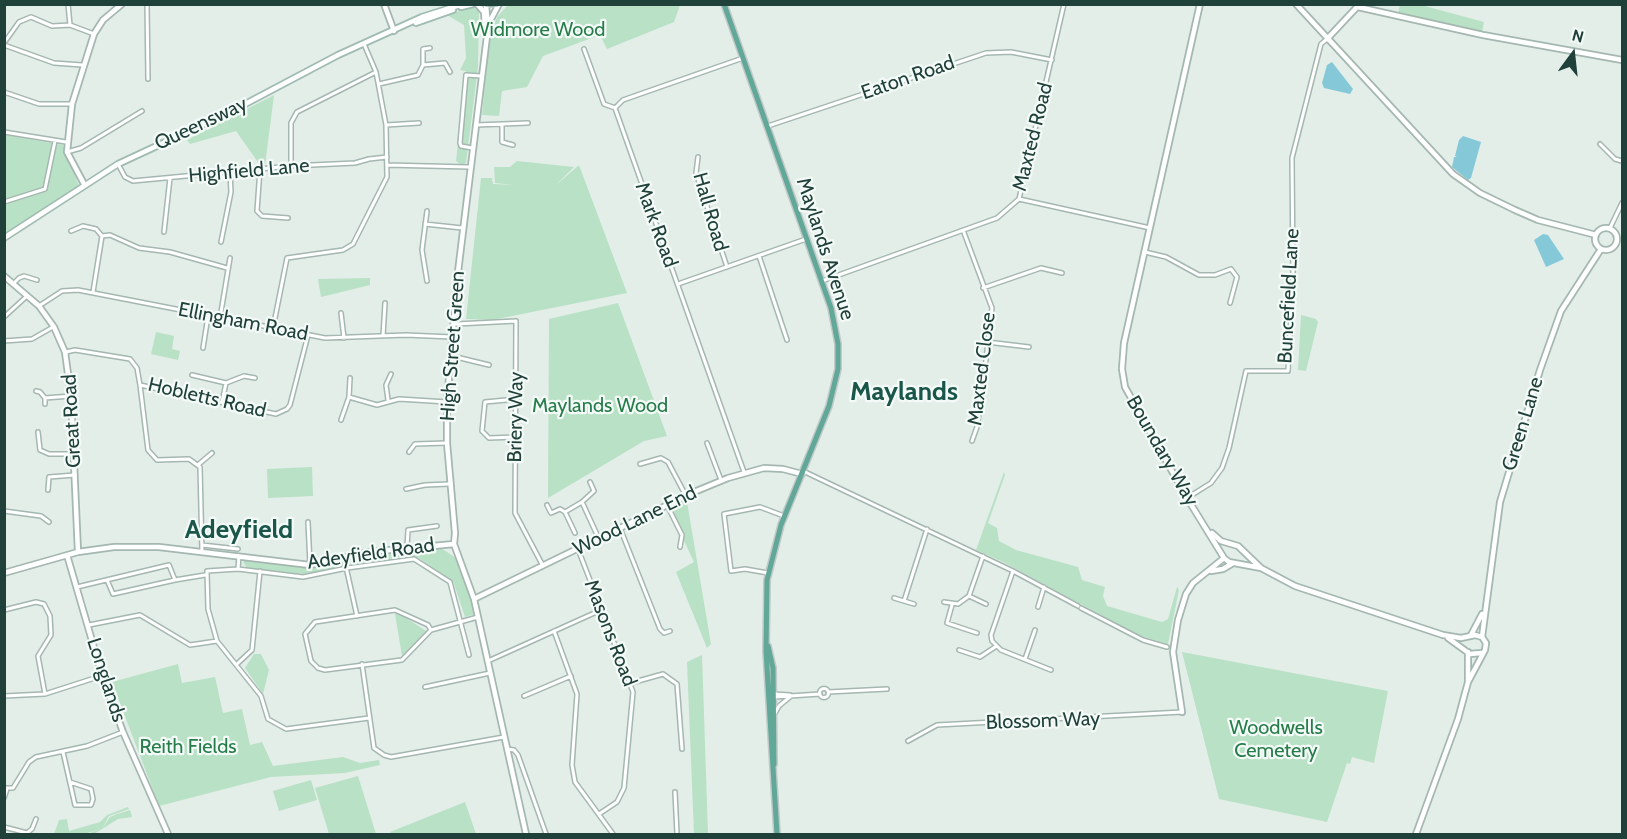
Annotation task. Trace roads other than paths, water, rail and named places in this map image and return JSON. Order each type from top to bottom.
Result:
[{"type":"main road","points":[[486,5],[498,4]]},
{"type":"main road","name":"Maylands Avenue","points":[[724,4],[835,324],[838,369],[829,406],[785,516],[768,573],[765,605],[768,672],[775,714],[773,772]]},
{"type":"main road","name":"Maylands Avenue","points":[[768,645],[772,658],[770,727],[777,834]]},
{"type":"main road","points":[[768,672],[772,658]]},
{"type":"main road","points":[[770,727],[775,714]]},
{"type":"street","points":[[68,4],[70,25]]},
{"type":"street","points":[[84,184],[67,152],[66,142],[72,104],[82,65],[94,34],[114,7],[122,4]]},
{"type":"street","points":[[147,4],[148,79]]},
{"type":"street","points":[[384,4],[394,31]]},
{"type":"street","name":"Queensway","points":[[4,238],[117,164],[232,111],[364,44],[461,5],[475,4]]},
{"type":"street","name":"High Street Green","points":[[475,4],[485,16],[486,43]]},
{"type":"street","name":"High Street Green","points":[[488,28],[498,4]]},
{"type":"street","name":"Maxted Road","points":[[820,282],[997,218],[1019,199],[1064,4]]},
{"type":"street","name":"Boundary Way","points":[[1200,4],[1124,343],[1122,369],[1125,387],[1187,498],[1224,555]]},
{"type":"street","points":[[1296,4],[1446,169],[1468,185],[1538,220],[1596,235]]},
{"type":"street","name":"High Street Green","points":[[486,5],[488,28],[462,228],[456,324],[447,402],[447,443],[454,544],[474,599],[526,834]]},
{"type":"street","points":[[1326,39],[1358,6],[1484,36],[1623,60]]},
{"type":"street","points":[[82,65],[54,63],[4,44],[19,22],[31,17],[52,26],[70,25],[94,34]]},
{"type":"street","name":"Buncefield Lane","points":[[1187,498],[1211,483],[1222,468],[1229,448],[1246,371],[1288,371],[1293,274],[1292,158],[1321,44],[1326,39]]},
{"type":"street","points":[[273,329],[288,258],[343,250],[354,244],[387,177],[386,125],[379,84],[364,44]]},
{"type":"street","points":[[379,84],[418,75],[423,65],[423,49],[430,48]]},
{"type":"street","name":"Mark Road","points":[[584,49],[604,104],[615,108],[744,472]]},
{"type":"street","name":"Eaton Road","points":[[767,126],[986,53],[1010,52],[1052,60]]},
{"type":"street","points":[[615,108],[623,100],[742,58]]},
{"type":"street","points":[[423,65],[445,63],[450,72]]},
{"type":"street","points":[[291,166],[291,123],[297,112],[376,72]]},
{"type":"street","points":[[472,148],[461,146],[459,143],[466,75],[481,76]]},
{"type":"street","points":[[4,92],[39,104],[72,104]]},
{"type":"street","points":[[67,152],[81,148],[142,111]]},
{"type":"street","points":[[386,125],[419,123]]},
{"type":"street","points":[[474,125],[528,123]]},
{"type":"street","points":[[502,124],[502,142],[513,146]]},
{"type":"street","points":[[4,132],[66,142]]},
{"type":"street","points":[[4,202],[45,189],[55,141]]},
{"type":"street","points":[[1600,144],[1615,159],[1623,161]]},
{"type":"street","name":"Hall Road","points":[[698,157],[696,173],[727,267]]},
{"type":"street","name":"Highfield Lane","points":[[117,164],[125,177],[133,181],[291,166],[355,163],[387,158]]},
{"type":"street","points":[[387,165],[469,167]]},
{"type":"street","points":[[260,169],[257,212],[262,216],[288,218]]},
{"type":"street","points":[[221,242],[231,192],[230,172]]},
{"type":"street","points":[[164,232],[170,178]]},
{"type":"street","points":[[1019,199],[1150,228]]},
{"type":"street","points":[[1610,228],[1623,203]]},
{"type":"street","points":[[427,211],[422,250],[427,281]]},
{"type":"street","points":[[425,224],[462,228]]},
{"type":"street","points":[[71,231],[83,226],[96,229],[102,236],[93,292]]},
{"type":"street","points":[[1603,228],[1610,228],[1617,235],[1617,241],[1611,249],[1601,249],[1597,244],[1596,235],[1603,228]]},
{"type":"street","name":"Maxted Close","points":[[963,230],[992,308],[977,427],[972,441]]},
{"type":"street","points":[[102,236],[110,235],[139,248],[180,254],[227,268]]},
{"type":"street","points":[[678,285],[806,239]]},
{"type":"street","points":[[1617,241],[1623,245]]},
{"type":"street","name":"Green Lane","points":[[1482,637],[1483,612],[1493,561],[1500,502],[1545,352],[1567,300],[1601,249]]},
{"type":"street","points":[[1145,252],[1166,257],[1198,275],[1215,275],[1231,269],[1236,277],[1230,303]]},
{"type":"street","points":[[759,256],[788,340]]},
{"type":"street","points":[[220,318],[230,258]]},
{"type":"street","points":[[983,288],[1041,268],[1062,273]]},
{"type":"street","name":"Great Road","points":[[4,276],[39,306],[54,327],[65,352],[71,396],[78,552]]},
{"type":"street","points":[[13,284],[24,276],[37,280]]},
{"type":"street","name":"Ellingham Road","points":[[39,306],[62,291],[78,290],[308,335],[344,338],[454,337]]},
{"type":"street","points":[[4,317],[28,296]]},
{"type":"street","points":[[383,336],[385,303]]},
{"type":"street","points":[[341,313],[344,338]]},
{"type":"street","points":[[202,348],[208,316]]},
{"type":"street","name":"Briery Way","points":[[456,324],[516,321],[515,513],[543,567]]},
{"type":"street","points":[[4,341],[32,339],[54,327]]},
{"type":"street","name":"Hobletts Road","points":[[65,352],[75,350],[130,359],[137,368],[140,385],[276,414],[287,409],[308,335]]},
{"type":"street","points":[[987,342],[1029,347]]},
{"type":"street","points":[[452,356],[489,365]]},
{"type":"street","points":[[388,400],[386,385],[391,374]]},
{"type":"street","points":[[192,375],[226,383],[244,376],[255,378]]},
{"type":"street","points":[[341,420],[349,397],[350,378]]},
{"type":"street","points":[[222,402],[226,383]]},
{"type":"street","points":[[140,385],[148,450],[158,460],[189,459],[199,464]]},
{"type":"street","points":[[36,391],[45,398],[45,404]]},
{"type":"street","points":[[45,398],[71,396]]},
{"type":"street","points":[[349,397],[369,405],[384,404],[388,400],[447,402]]},
{"type":"street","points":[[516,438],[489,438],[482,430],[484,402],[517,399]]},
{"type":"street","points":[[38,432],[40,450],[49,454],[74,454]]},
{"type":"street","points":[[409,452],[415,444],[447,443]]},
{"type":"street","points":[[707,443],[722,480]]},
{"type":"street","points":[[199,464],[212,453]]},
{"type":"street","points":[[640,464],[661,458],[668,462],[686,496]]},
{"type":"street","points":[[199,464],[202,552]]},
{"type":"street","name":"Wood Lane End","points":[[474,599],[722,480],[744,472],[769,468],[802,473],[927,529],[1013,571],[1143,640],[1167,647]]},
{"type":"street","points":[[48,490],[49,477],[75,475]]},
{"type":"street","points":[[565,512],[582,502],[594,491],[590,482]]},
{"type":"street","points":[[406,489],[425,484],[449,484]]},
{"type":"street","points":[[582,502],[599,539]]},
{"type":"street","points":[[547,505],[551,513],[560,509],[565,512],[575,533]]},
{"type":"street","points":[[668,506],[682,535],[680,547]]},
{"type":"street","points":[[768,573],[745,569],[731,571],[724,514],[760,507],[785,516]]},
{"type":"street","points":[[4,511],[41,516],[49,522]]},
{"type":"street","points":[[308,522],[309,565]]},
{"type":"street","points":[[407,547],[408,530],[437,526]]},
{"type":"street","points":[[620,528],[660,629],[664,633],[670,631]]},
{"type":"street","points":[[904,601],[927,529]]},
{"type":"street","name":"Boundary Way","points":[[1209,531],[1230,545],[1236,545],[1241,551]]},
{"type":"street","name":"Adeyfield Road","points":[[4,573],[78,552],[137,546],[309,565],[344,556],[407,547],[454,544]]},
{"type":"street","points":[[202,545],[238,549]]},
{"type":"street","points":[[1182,712],[1174,666],[1175,634],[1186,594],[1197,579],[1224,555],[1230,545]]},
{"type":"street","name":"Masons Road","points":[[578,549],[633,692],[624,788],[617,801],[599,814]]},
{"type":"street","points":[[1208,571],[1223,569],[1235,562],[1241,551],[1261,568],[1295,586],[1443,635],[1482,637],[1486,646],[1468,682],[1458,719],[1416,834]]},
{"type":"street","name":"Longlands","points":[[67,555],[102,675],[123,732],[168,834]]},
{"type":"street","points":[[1224,555],[1235,562],[1261,568]]},
{"type":"street","points":[[238,569],[239,556]]},
{"type":"street","points":[[344,556],[357,616]]},
{"type":"street","points":[[944,602],[952,605],[958,604],[969,596],[983,556]]},
{"type":"street","points":[[108,580],[113,594],[206,573],[238,569],[303,577],[346,568],[418,560],[450,582],[469,655]]},
{"type":"street","points":[[77,587],[169,565],[175,580]]},
{"type":"street","points":[[237,665],[252,650],[260,571]]},
{"type":"street","points":[[1013,571],[991,635],[995,647],[1052,670]]},
{"type":"street","points":[[206,573],[208,609],[218,641],[261,696],[268,719],[276,726],[286,729],[369,718]]},
{"type":"street","points":[[1038,608],[1044,587]]},
{"type":"street","points":[[969,596],[986,604]]},
{"type":"street","points":[[894,598],[914,604]]},
{"type":"street","points":[[4,610],[36,602],[44,604],[47,610],[51,635],[40,652],[38,666],[45,694]]},
{"type":"street","points":[[952,605],[947,623],[977,633]]},
{"type":"street","points":[[488,661],[601,609]]},
{"type":"street","points":[[431,630],[428,625],[399,611],[315,622],[305,634],[311,662],[325,670],[402,660],[431,630],[478,617]]},
{"type":"street","name":"Green Lane","points":[[1469,637],[1483,612]]},
{"type":"street","points":[[89,626],[140,615],[190,645],[218,641]]},
{"type":"street","points":[[1025,659],[1035,630]]},
{"type":"street","points":[[554,632],[578,694],[572,765],[575,782],[613,834]]},
{"type":"street","points":[[1443,635],[1474,655],[1482,653]]},
{"type":"street","points":[[1468,682],[1469,637]]},
{"type":"street","points":[[959,650],[980,657],[995,647]]},
{"type":"street","points":[[362,664],[374,748],[391,757],[504,737]]},
{"type":"street","points":[[425,687],[490,673]]},
{"type":"street","points":[[631,683],[663,674],[677,684],[682,749]]},
{"type":"street","points":[[4,696],[45,694],[102,675]]},
{"type":"street","points":[[524,696],[571,675]]},
{"type":"street","points":[[772,695],[820,694],[823,689],[828,692],[887,689]]},
{"type":"street","points":[[775,714],[779,706],[792,695]]},
{"type":"street","name":"Blossom Way","points":[[908,741],[937,725],[1182,712]]},
{"type":"street","points":[[4,798],[5,789],[13,788],[29,762],[36,757],[63,752],[123,732]]},
{"type":"street","points":[[507,749],[514,750],[518,755],[546,834]]},
{"type":"street","points":[[63,752],[75,805],[91,805],[93,799],[91,789],[70,782]]},
{"type":"street","points":[[675,792],[677,834]]},
{"type":"street","points":[[4,827],[27,833],[33,829],[36,819]]},
{"type":"water","points":[[1332,62],[1353,89],[1350,94],[1324,88],[1322,83],[1327,65]]},
{"type":"water","points":[[1463,136],[1481,142],[1471,178],[1468,180],[1452,167],[1454,157],[1457,157],[1455,156],[1459,140]]},
{"type":"water","points":[[1543,234],[1548,235],[1564,259],[1546,267],[1534,240]]},
{"type":"district","name":"Maylands","points":[[904,392]]},
{"type":"district","name":"Adeyfield","points":[[239,530]]},
{"type":"park label","name":"Widmore Wood","points":[[538,30]]},
{"type":"park label","name":"Maylands Wood","points":[[600,406]]},
{"type":"park label","name":"Woodwells Cemetery","points":[[1276,740]]},
{"type":"park label","name":"Reith Fields","points":[[188,747]]}]
